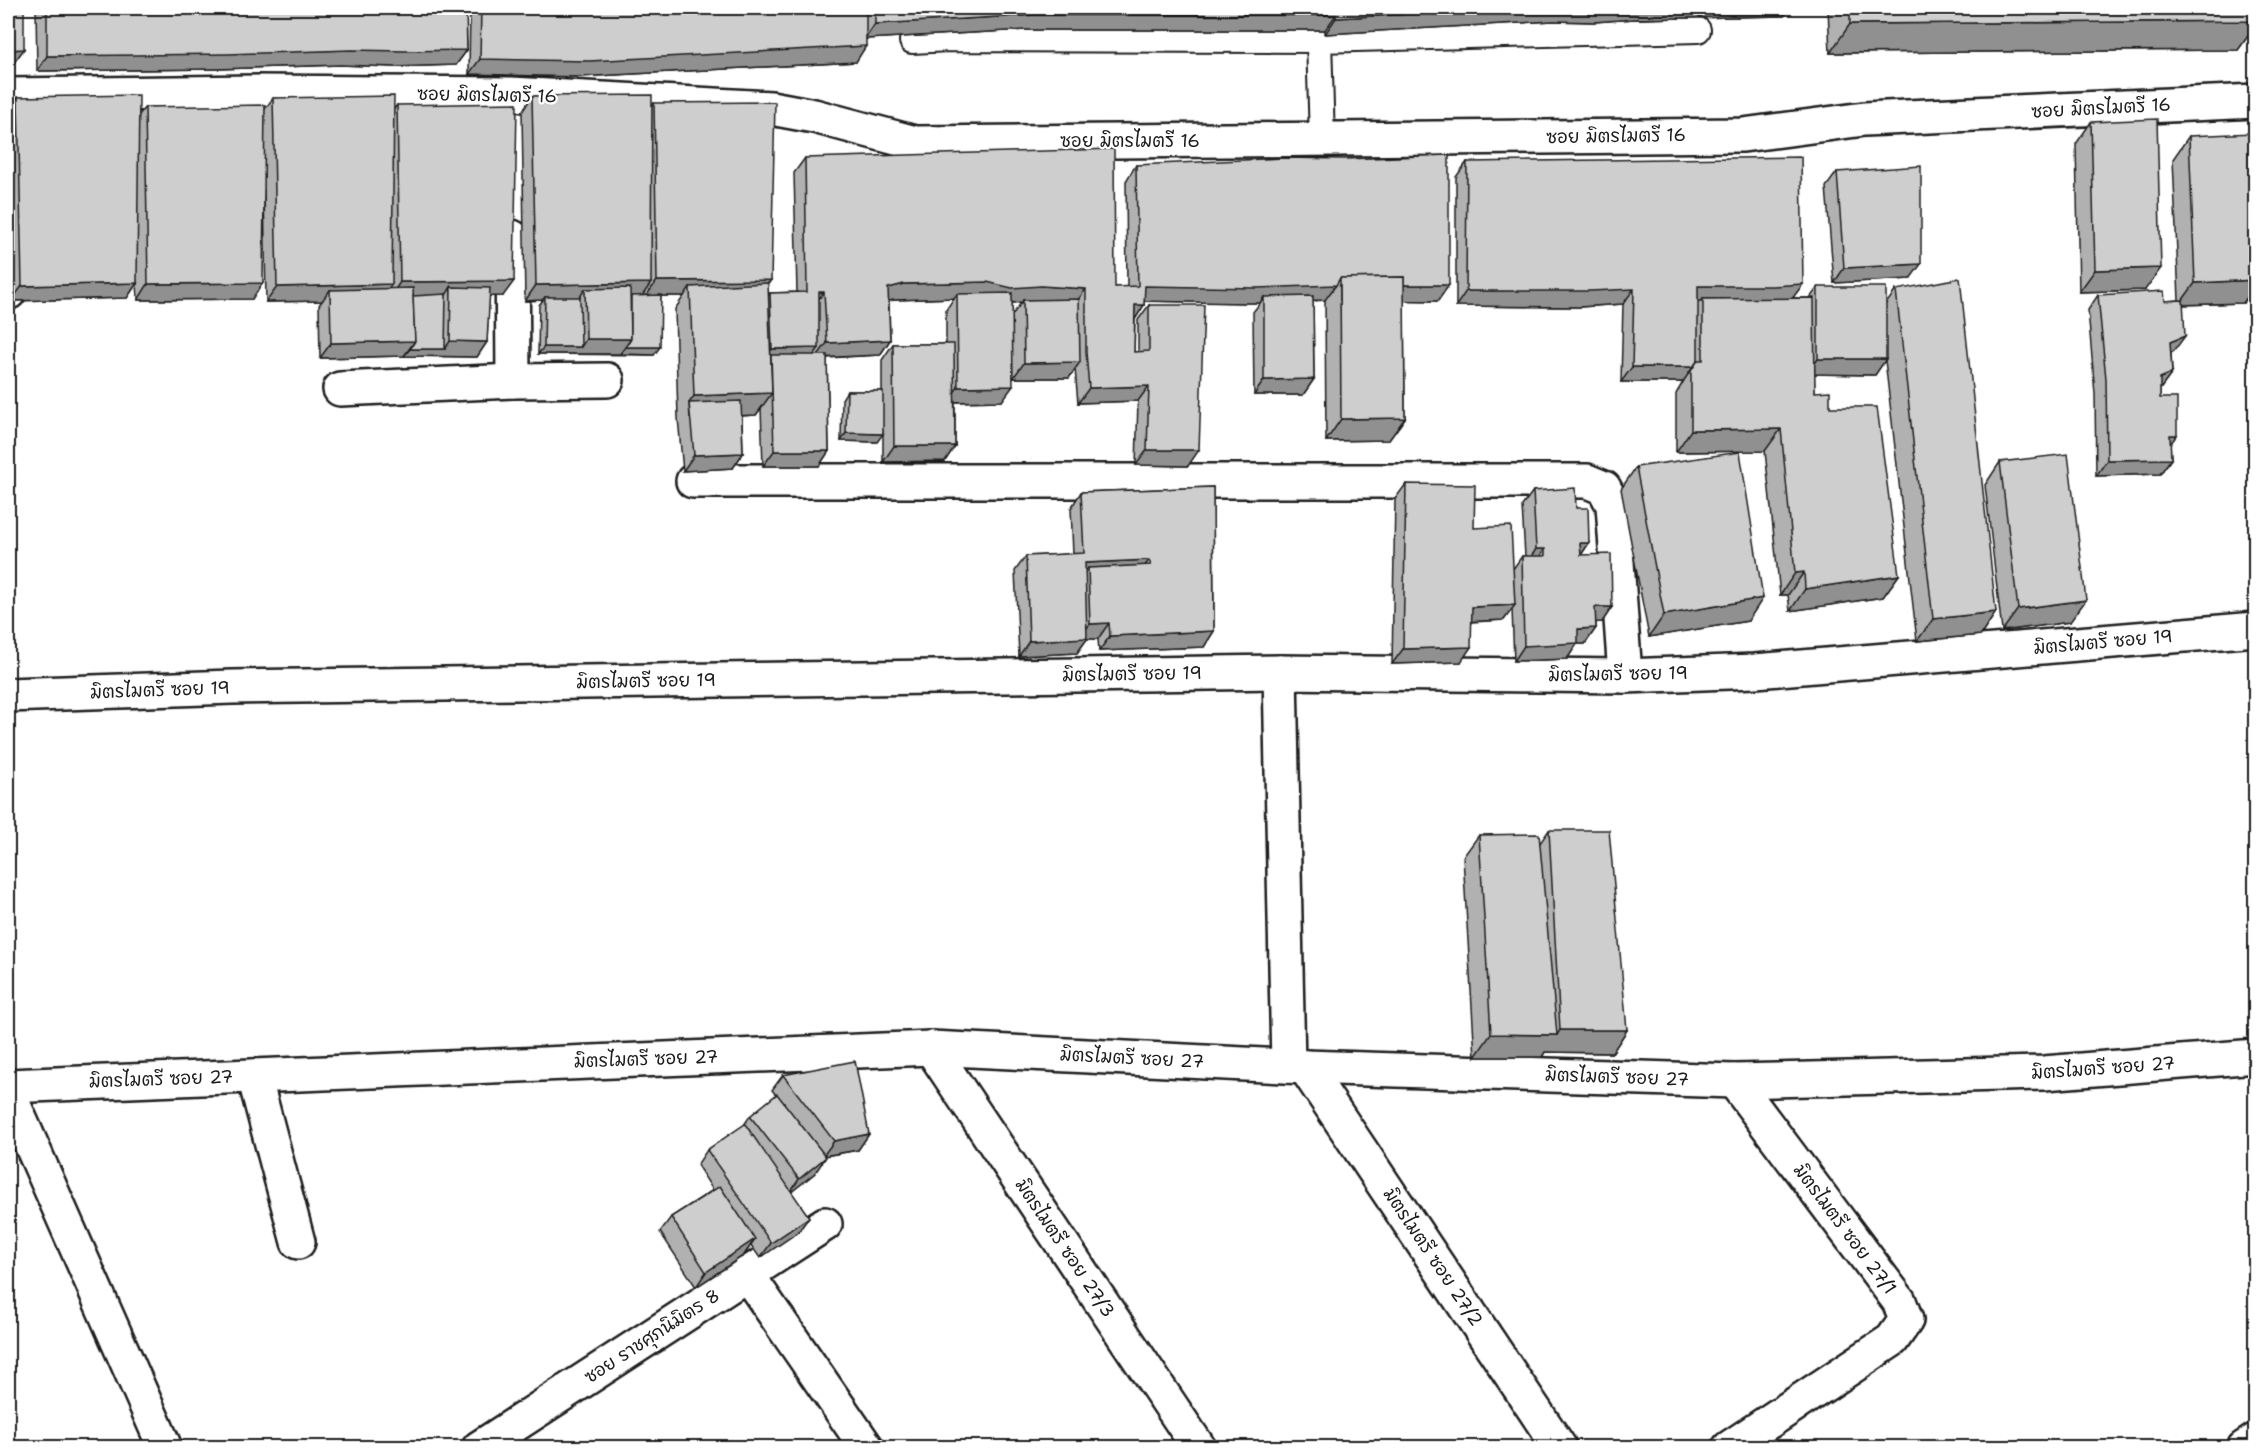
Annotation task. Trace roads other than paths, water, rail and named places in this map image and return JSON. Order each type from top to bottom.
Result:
[{"type":"street","name":"ซอย มิตรไมตรี 16","points":[[8,95],[258,104],[771,108],[814,116],[915,143],[1743,135],[1864,119],[2256,101]]},
{"type":"street","points":[[770,144],[771,108]]},
{"type":"street","points":[[512,202],[513,381]]},
{"type":"street","points":[[8,239],[9,292]]},
{"type":"street","points":[[340,389],[513,381],[607,380]]},
{"type":"street","points":[[693,481],[1587,481],[1604,488],[1613,505],[1625,676]]},
{"type":"street","name":"มิตรไมตรี ซอย 19","points":[[8,695],[244,687],[1280,672],[1625,676],[1755,671],[2256,629]]},
{"type":"street","points":[[1280,672],[1297,1067]]},
{"type":"street","name":"มิตรไมตรี ซอย 27","points":[[8,1086],[932,1048],[1297,1067],[1734,1081],[2044,1073],[2256,1056]]},
{"type":"street","name":"มิตรไมตรี ซอย 27/3","points":[[932,1048],[1199,1448]]},
{"type":"street","name":"มิตรไมตรี ซอย 27/2","points":[[1297,1067],[1560,1448]]},
{"type":"street","points":[[254,1076],[298,1242]]},
{"type":"street","name":"มิตรไมตรี ซอย 27/1","points":[[1729,1448],[1892,1340],[1906,1320],[1899,1301],[1734,1081]]},
{"type":"street","points":[[8,1092],[165,1448]]},
{"type":"street","name":"ซอย ราชศุภนิมิตร 8","points":[[493,1444],[825,1224]]},
{"type":"street","points":[[747,1274],[867,1448]]},
{"type":"street","points":[[2244,1448],[2256,1440]]},
{"type":"lane","points":[[912,41],[949,39],[1319,40],[1698,30]]},
{"type":"lane","points":[[1319,40],[1322,140]]}]
